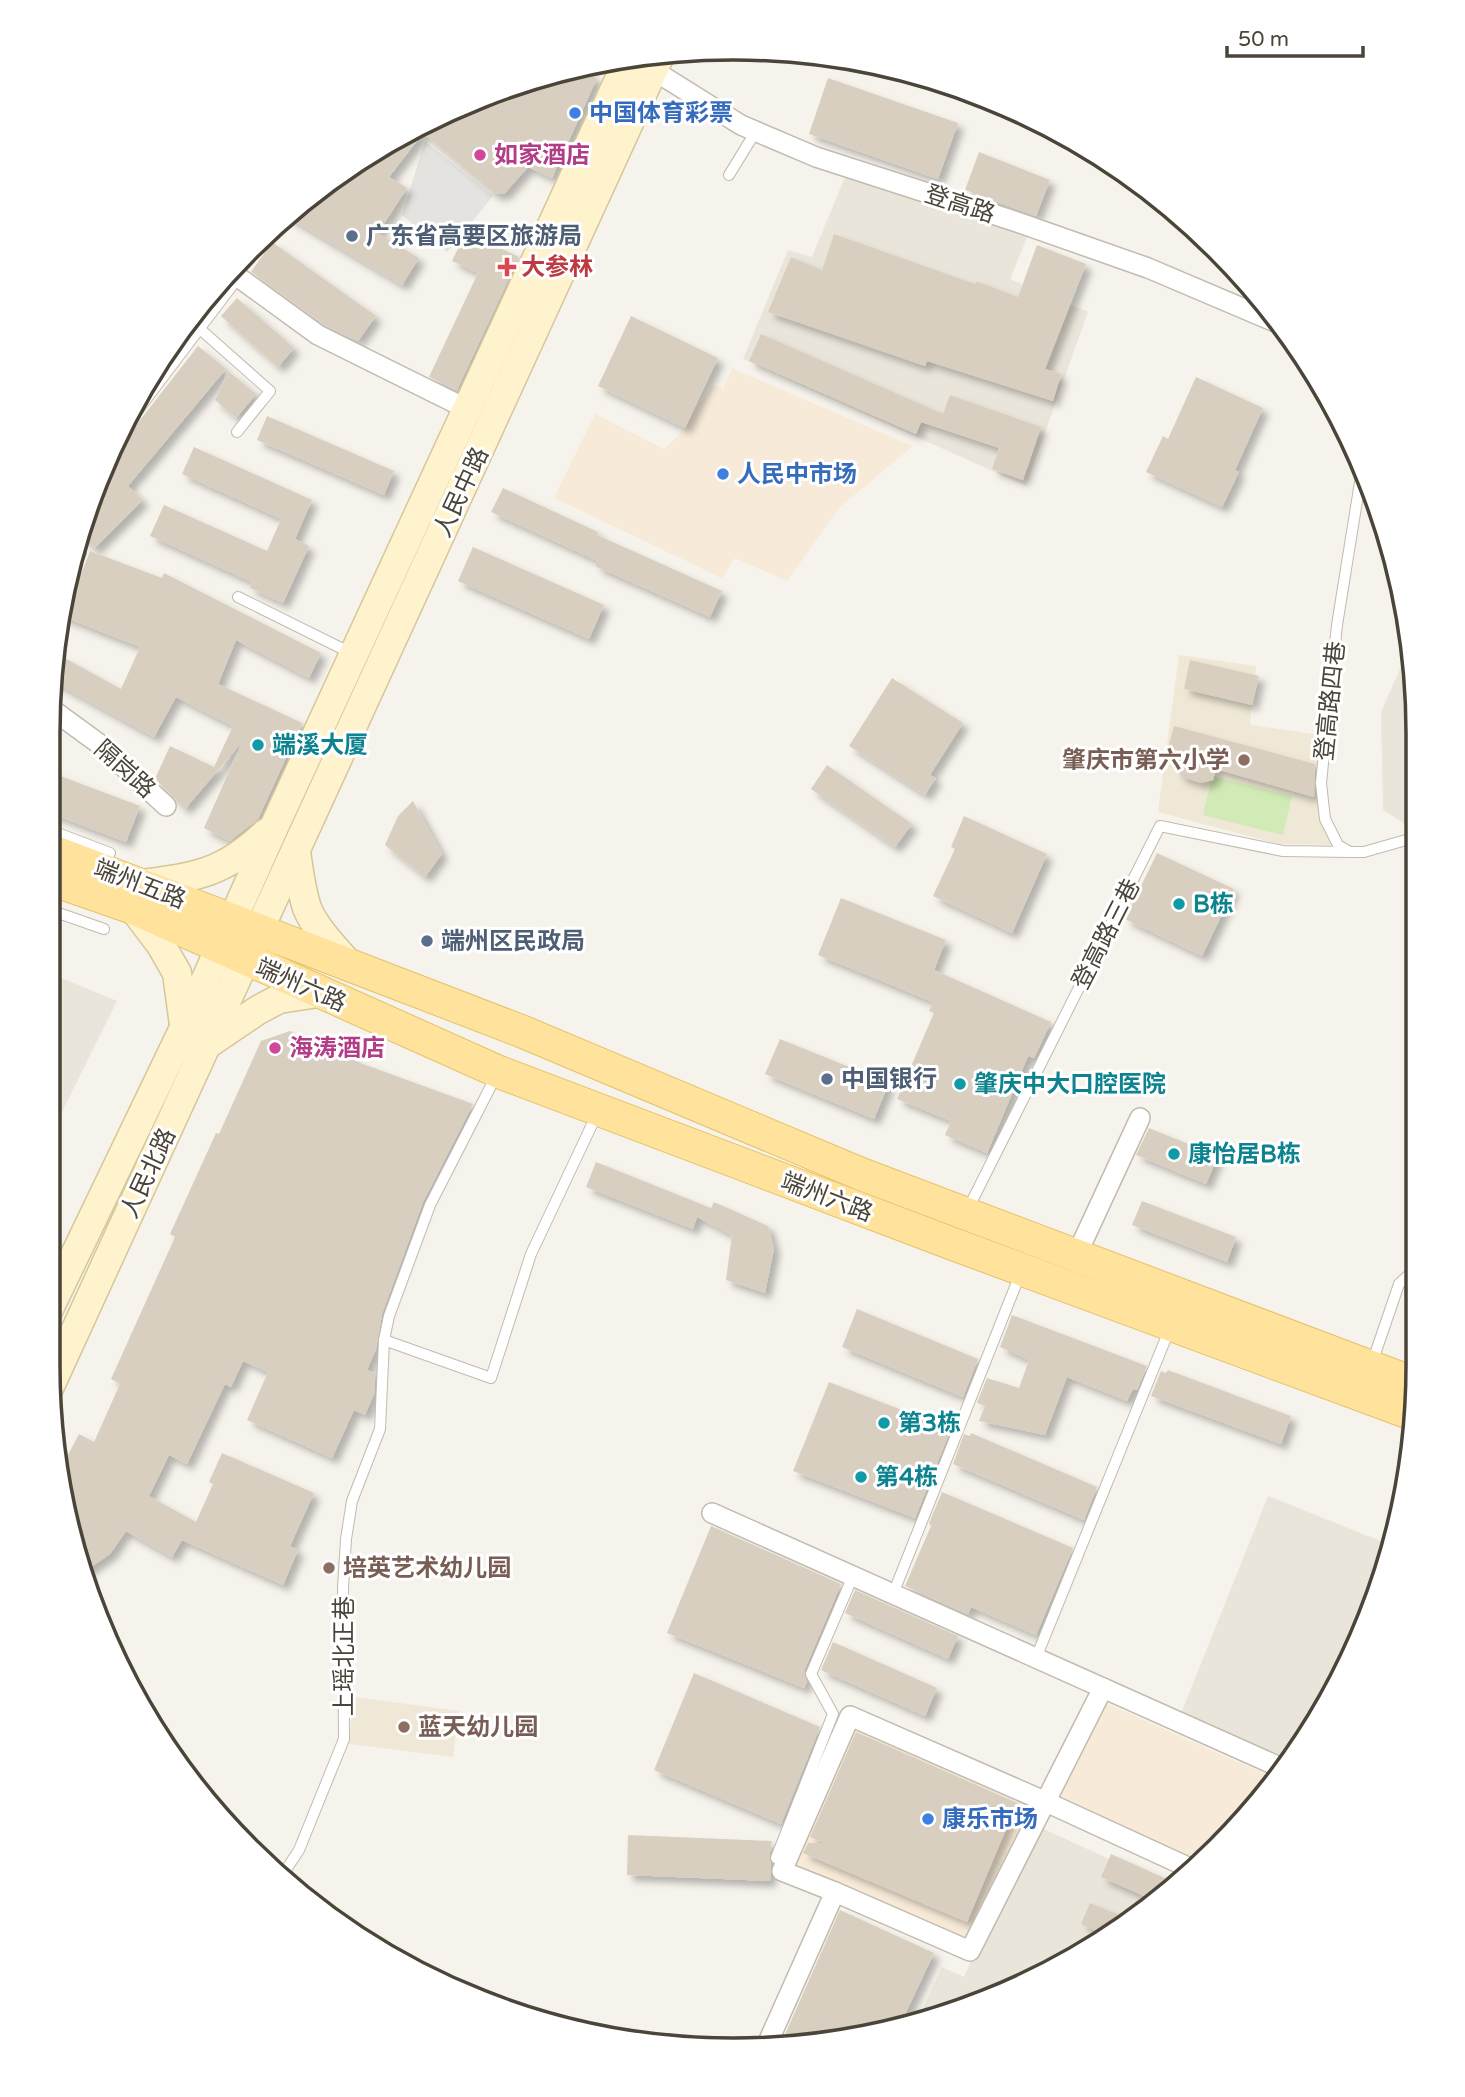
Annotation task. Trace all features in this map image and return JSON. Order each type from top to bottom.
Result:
[{"type":"main road","name":"人民中路","points":[[239,940],[274,827],[467,409],[634,67]]},
{"type":"main road","name":"人民中路","points":[[239,940],[296,852],[635,67]]},
{"type":"main road","points":[[274,827],[243,855],[216,869],[137,896],[177,973],[188,1019],[212,1034],[279,999],[318,993]]},
{"type":"main road","points":[[296,852],[301,887],[308,910],[351,967]]},
{"type":"main road","name":"端州五路","points":[[60,856],[137,896],[239,940]]},
{"type":"main road","name":"端州五路","points":[[60,881],[137,896]]},
{"type":"main road","name":"端州六路","points":[[239,940],[351,967],[521,1031],[861,1174],[1405,1380]]},
{"type":"main road","name":"端州六路","points":[[239,940],[318,993],[499,1072],[1404,1411]]},
{"type":"main road","name":"人民北路","points":[[60,1286],[188,1019],[239,940]]},
{"type":"main road","name":"人民北路","points":[[60,1363],[212,1034],[239,940]]},
{"type":"street","name":"登高路","points":[[644,65],[741,125],[816,157],[1148,268],[1259,314]]},
{"type":"street","points":[[238,277],[318,335],[467,409]]},
{"type":"street","name":"隔岗路","points":[[60,716],[98,743],[166,806]]},
{"type":"street","points":[[1076,1256],[1140,1118]]},
{"type":"street","points":[[712,1513],[1103,1688],[1269,1769]]},
{"type":"street","points":[[1103,1688],[1044,1801],[970,1951],[782,1871],[850,1716],[1044,1801],[1182,1864]]},
{"type":"street","points":[[771,2036],[835,1892]]},
{"type":"lane","points":[[729,175],[756,131]]},
{"type":"lane","points":[[155,388],[228,288]]},
{"type":"lane","points":[[200,329],[270,391],[237,432]]},
{"type":"lane","name":"登高路四巷","points":[[1350,852],[1339,845],[1325,819],[1321,783],[1337,625],[1359,488]]},
{"type":"lane","points":[[238,597],[353,654]]},
{"type":"lane","name":"登高路三巷","points":[[965,1214],[1160,826],[1283,851],[1350,852]]},
{"type":"lane","points":[[60,834],[110,853]]},
{"type":"lane","points":[[1350,852],[1364,852],[1406,840]]},
{"type":"lane","points":[[60,914],[104,929]]},
{"type":"lane","name":"上瑶北正巷","points":[[287,1868],[299,1850],[344,1740],[343,1588],[346,1539],[352,1501],[380,1429],[384,1340],[388,1316],[430,1205],[499,1072]]},
{"type":"lane","points":[[384,1340],[491,1378],[531,1254],[599,1111]]},
{"type":"lane","points":[[893,1594],[1023,1269]]},
{"type":"lane","points":[[1370,1367],[1399,1283],[1406,1277]]},
{"type":"lane","points":[[1036,1658],[1171,1325]]},
{"type":"lane","points":[[776,1858],[833,1714],[811,1674],[853,1576]]},
{"type":"shaded area","points":[[425,141],[493,196],[447,252],[402,215]]},
{"type":"shaded area","points":[[847,172],[1028,235],[1010,279],[1088,312],[1026,486],[743,359],[788,250],[812,257]]},
{"type":"shaded area","name":"人民中市场","points":[[732,368],[913,446],[840,507],[787,581],[735,558],[722,578],[554,498],[595,414],[664,449],[681,433],[712,385],[723,389]]},
{"type":"shaded area","name":"肇庆市第六小学","points":[[1179,655],[1256,666],[1250,725],[1327,736],[1325,819],[1338,845],[1279,844],[1158,812]]},
{"type":"shaded area","points":[[1402,665],[1406,732],[1406,825],[1383,810],[1381,712]]},
{"type":"shaded area","points":[[60,977],[117,1001],[60,1116]]},
{"type":"shaded area","points":[[1268,1496],[1382,1542],[1370,1581],[1336,1662],[1315,1701],[1274,1763],[1178,1721]]},
{"type":"shaded area","name":"蓝天幼儿园","points":[[354,1697],[459,1711],[453,1757],[349,1744]]},
{"type":"shaded area","name":"康乐市场","points":[[1103,1702],[1266,1774],[1238,1808],[1188,1859],[1074,1809],[1022,1829],[970,1944],[788,1863],[852,1720],[1024,1797],[1070,1777]]},
{"type":"shaded area","points":[[1033,1824],[1161,1883],[1106,1924],[1030,1968],[990,1986],[922,2010],[942,1967],[964,1977]]},
{"type":"green space","points":[[1212,776],[1292,796],[1283,835],[1203,815]]},
{"type":"building","points":[[590,75],[597,78],[552,178],[528,167],[504,194],[495,194],[425,135],[516,95],[544,86],[547,88],[549,85]]},
{"type":"building","points":[[828,78],[958,123],[938,179],[809,134]]},
{"type":"building","points":[[420,137],[389,177],[407,188],[378,233],[419,258],[402,285],[295,222],[359,173]]},
{"type":"building","points":[[979,152],[1050,180],[1036,216],[965,190]]},
{"type":"building","points":[[466,232],[519,257],[457,390],[429,377],[478,273],[452,261]]},
{"type":"building","points":[[834,234],[1018,297],[1037,245],[1086,264],[1045,369],[1061,374],[1053,401],[927,361],[925,366],[768,312],[791,257],[822,270]]},
{"type":"building","points":[[273,242],[376,316],[358,341],[325,325],[251,272]]},
{"type":"building","points":[[237,298],[294,348],[278,367],[221,316]]},
{"type":"building","points":[[631,316],[718,358],[685,428],[598,386]]},
{"type":"building","points":[[761,334],[943,414],[950,395],[1041,427],[1023,480],[992,469],[999,448],[921,422],[916,434],[749,361]]},
{"type":"building","points":[[198,346],[226,369],[128,486],[143,500],[94,549],[87,542],[95,516],[130,432]]},
{"type":"building","points":[[228,371],[256,394],[236,418],[215,400]]},
{"type":"building","points":[[1196,377],[1263,408],[1235,470],[1239,472],[1222,507],[1146,472],[1163,436],[1168,439]]},
{"type":"building","points":[[267,416],[394,471],[384,495],[257,440]]},
{"type":"building","points":[[194,447],[312,500],[295,539],[309,546],[283,603],[250,588],[252,582],[150,536],[164,505],[267,551],[281,519],[182,474]]},
{"type":"building","points":[[503,488],[598,532],[597,535],[722,591],[710,617],[595,566],[598,561],[491,512]]},
{"type":"building","points":[[473,547],[604,605],[589,639],[458,581]]},
{"type":"building","points":[[90,551],[162,578],[164,573],[321,653],[309,678],[236,640],[218,684],[302,723],[258,819],[230,841],[204,828],[242,742],[185,809],[155,779],[170,746],[214,767],[233,726],[176,697],[154,737],[61,686],[64,657],[121,689],[140,647],[69,619],[74,592]]},
{"type":"building","points":[[1190,660],[1259,676],[1252,705],[1184,689]]},
{"type":"building","points":[[892,678],[963,723],[930,775],[936,778],[925,795],[849,746]]},
{"type":"building","points":[[1174,726],[1315,764],[1314,797],[1216,769],[1213,780],[1201,783],[1182,777],[1176,768],[1180,756],[1167,752]]},
{"type":"building","points":[[827,765],[912,824],[895,847],[811,789]]},
{"type":"building","points":[[60,776],[140,806],[126,842],[60,817]]},
{"type":"building","points":[[413,801],[442,854],[425,877],[385,845],[398,816]]},
{"type":"building","points":[[964,816],[1047,854],[1012,933],[933,896],[955,849],[951,847]]},
{"type":"building","name":"B栋","points":[[1157,853],[1234,889],[1202,956],[1125,919]]},
{"type":"building","points":[[841,898],[946,940],[934,970],[1051,1022],[1034,1058],[1028,1056],[987,1153],[945,1135],[951,1121],[897,1099],[934,1013],[929,1011],[933,1002],[818,955]]},
{"type":"building","points":[[290,1031],[363,1064],[473,1104],[423,1202],[382,1314],[376,1349],[367,1370],[375,1373],[374,1394],[365,1415],[354,1410],[332,1458],[247,1420],[268,1372],[243,1361],[231,1387],[225,1384],[187,1464],[169,1455],[149,1496],[196,1522],[213,1484],[209,1482],[222,1453],[314,1493],[290,1546],[298,1550],[283,1585],[182,1540],[172,1557],[126,1531],[110,1554],[91,1567],[72,1496],[66,1458],[79,1434],[94,1442],[120,1384],[111,1379],[175,1237],[170,1234],[261,1041]]},
{"type":"building","name":"中国银行","points":[[780,1039],[889,1083],[874,1119],[765,1074]]},
{"type":"building","name":"康怡居B栋","points":[[1149,1128],[1218,1156],[1206,1184],[1136,1155]]},
{"type":"building","points":[[596,1162],[711,1208],[714,1202],[768,1226],[774,1249],[765,1293],[726,1280],[732,1235],[697,1217],[693,1229],[586,1187]]},
{"type":"building","points":[[1142,1201],[1236,1237],[1227,1262],[1132,1225]]},
{"type":"building","points":[[857,1309],[978,1359],[963,1397],[842,1347]]},
{"type":"building","points":[[1012,1315],[1147,1366],[1137,1390],[1133,1389],[1127,1401],[1067,1377],[1045,1435],[979,1421],[985,1406],[977,1403],[987,1378],[1019,1388],[1029,1360],[1000,1347]]},
{"type":"building","points":[[1168,1370],[1291,1416],[1281,1444],[1151,1396],[1161,1371],[1166,1373]]},
{"type":"building","points":[[829,1382],[951,1429],[915,1518],[793,1471]]},
{"type":"building","points":[[971,1433],[1097,1487],[1084,1520],[953,1464],[964,1434],[970,1436]]},
{"type":"building","points":[[942,1492],[1073,1548],[1036,1635],[971,1607],[968,1614],[905,1586],[931,1526],[929,1523]]},
{"type":"building","points":[[711,1526],[841,1584],[804,1671],[807,1682],[804,1688],[667,1633]]},
{"type":"building","points":[[855,1590],[958,1636],[948,1659],[845,1613]]},
{"type":"building","points":[[833,1642],[937,1688],[925,1716],[821,1670]]},
{"type":"building","points":[[694,1673],[820,1727],[781,1824],[654,1770]]},
{"type":"building","points":[[856,1732],[1017,1803],[967,1922],[803,1853],[808,1843],[825,1843],[810,1837]]},
{"type":"building","points":[[628,1835],[772,1841],[769,1858],[770,1881],[627,1875]]},
{"type":"building","points":[[1111,1854],[1166,1878],[1144,1896],[1101,1877]]},
{"type":"building","points":[[1090,1903],[1119,1915],[1095,1931],[1081,1924]]},
{"type":"building","points":[[840,1910],[934,1953],[904,2016],[864,2025],[785,2035]]},
{"type":"place","name":"中国体育彩票","points":[[575,113]]},
{"type":"place","name":"如家酒店","points":[[480,155]]},
{"type":"place","name":"广东省高要区旅游局","points":[[352,236]]},
{"type":"place","name":"大参林","points":[[507,267]]},
{"type":"place","name":"人民中市场","points":[[723,474]]},
{"type":"place","name":"端溪大厦","points":[[258,745]]},
{"type":"place","name":"肇庆市第六小学","points":[[1244,760]]},
{"type":"place","name":"B栋","points":[[1179,904]]},
{"type":"place","name":"端州区民政局","points":[[427,941]]},
{"type":"place","name":"海涛酒店","points":[[275,1048]]},
{"type":"place","name":"中国银行","points":[[827,1079]]},
{"type":"place","name":"肇庆中大口腔医院","points":[[960,1084]]},
{"type":"place","name":"康怡居B栋","points":[[1174,1154]]},
{"type":"place","name":"第3栋","points":[[884,1423]]},
{"type":"place","name":"第4栋","points":[[861,1477]]},
{"type":"place","name":"培英艺术幼儿园","points":[[329,1568]]},
{"type":"place","name":"蓝天幼儿园","points":[[404,1727]]},
{"type":"place","name":"康乐市场","points":[[928,1819]]}]
